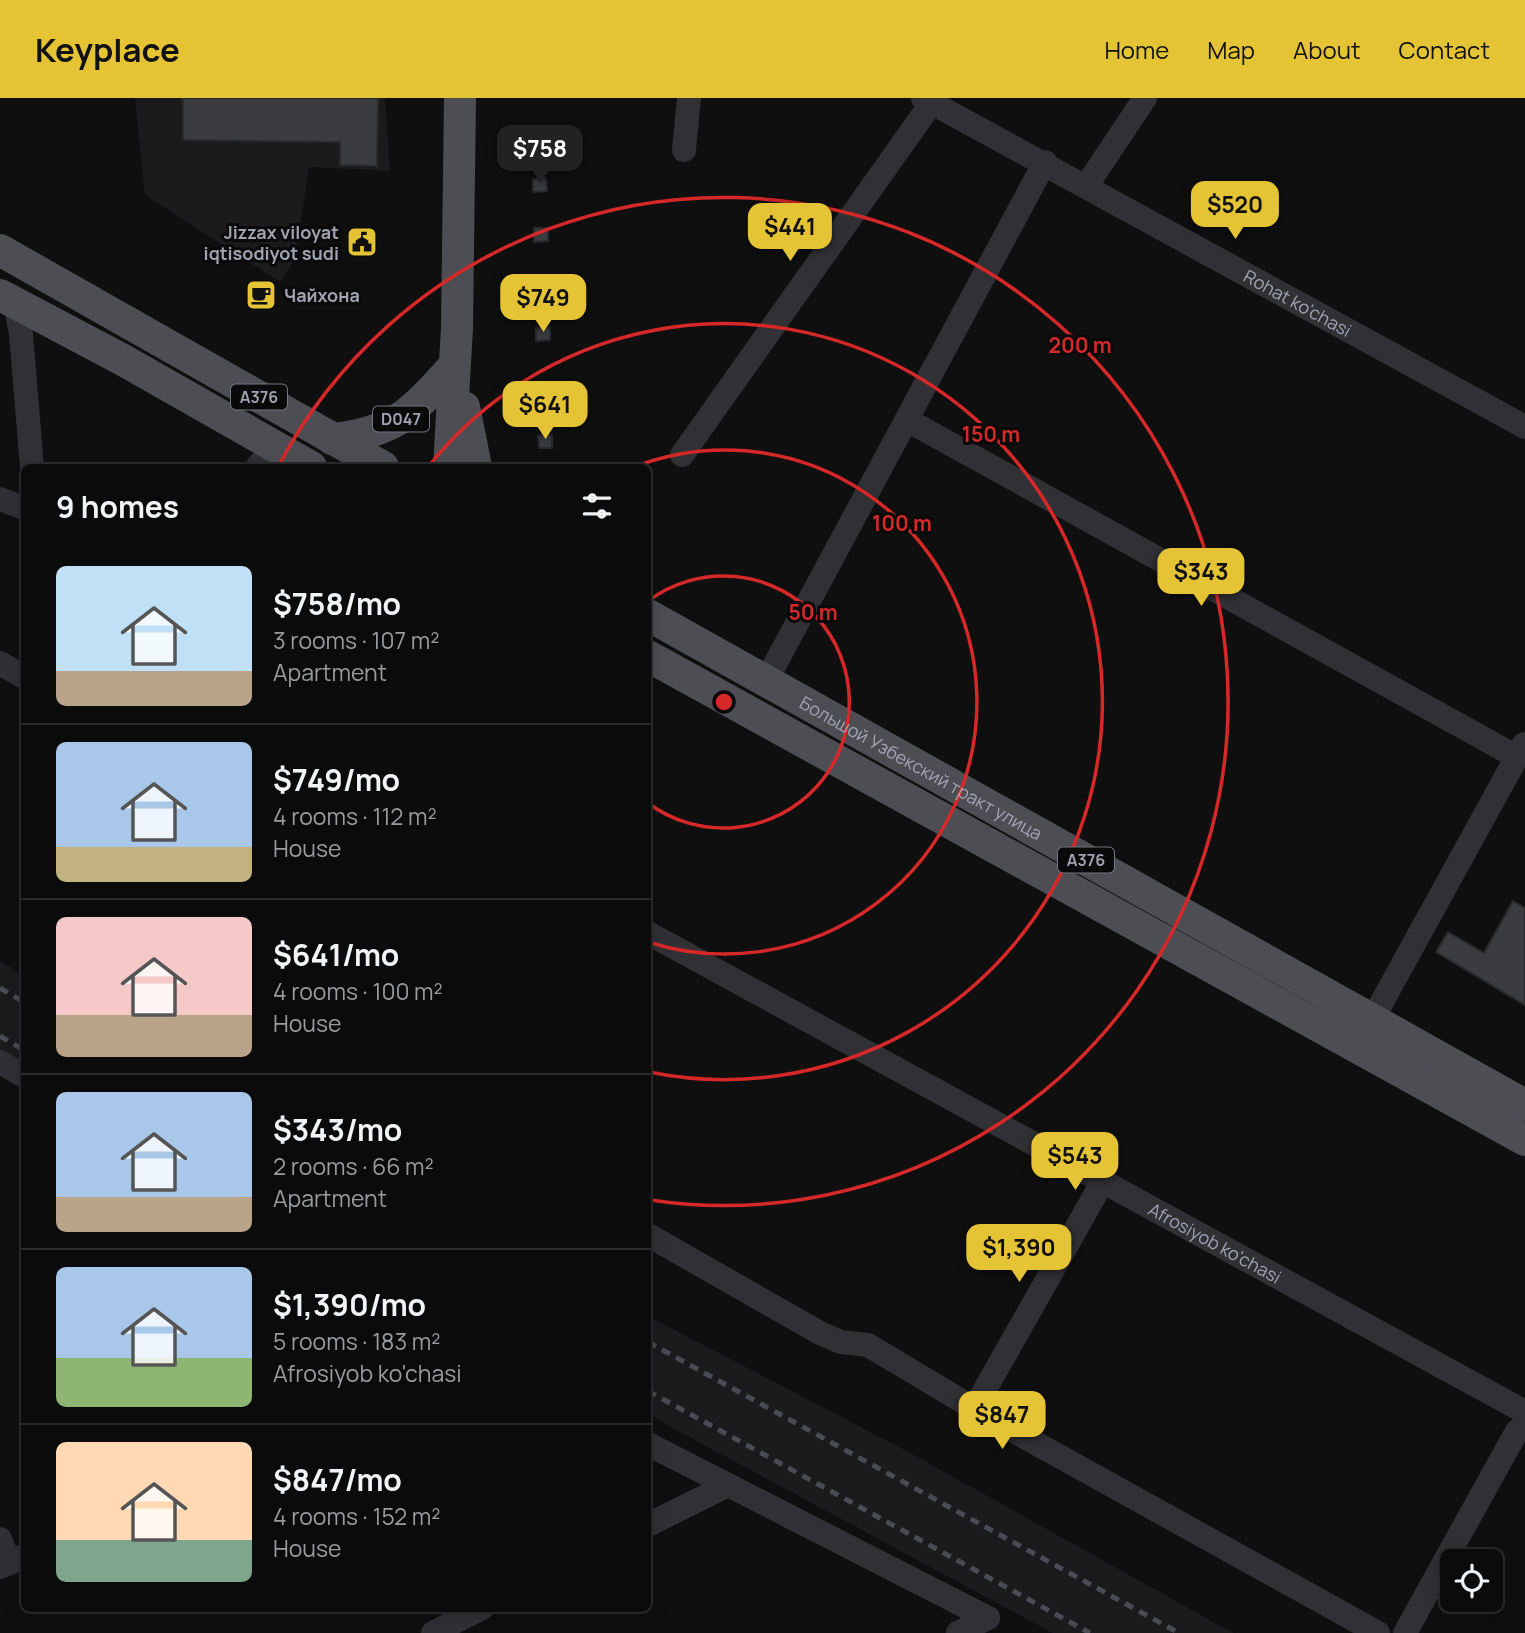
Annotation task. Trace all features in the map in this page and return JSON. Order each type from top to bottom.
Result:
[{"type":"main road","name":"D047","points":[[449,464],[460,98]]},
{"type":"main road","name":"A376","points":[[0,250],[378,464]]},
{"type":"main road","points":[[8,299],[58,326],[266,457],[298,464]]},
{"type":"main road","name":"D047","points":[[332,439],[367,435],[392,425],[419,405],[454,357]]},
{"type":"main road","name":"D047","points":[[454,357],[475,464]]},
{"type":"main road","name":"Большой Узбекский тракт улица","points":[[651,617],[1525,1105]]},
{"type":"main road","name":"Большой Узбекский тракт улица","points":[[651,658],[1525,1140]]},
{"type":"street","points":[[684,150],[689,98]]},
{"type":"street","points":[[1087,185],[1145,98]]},
{"type":"street","points":[[682,455],[930,100]]},
{"type":"street","name":"Rohat ko'chasi","points":[[930,100],[1525,427]]},
{"type":"street","points":[[766,681],[1045,162]]},
{"type":"street","points":[[8,299],[11,336],[32,464]]},
{"type":"street","points":[[11,336],[58,326]]},
{"type":"street","points":[[907,420],[1521,750],[1372,1020]]},
{"type":"street","points":[[0,499],[21,507]]},
{"type":"street","points":[[0,663],[21,675]]},
{"type":"street","name":"Afrosiyob ko'chasi","points":[[651,935],[1525,1412]]},
{"type":"street","points":[[0,1062],[21,1074]]},
{"type":"street","points":[[974,1409],[1102,1181]]},
{"type":"street","points":[[651,1237],[820,1333],[841,1342],[868,1345],[974,1409],[1378,1633]]},
{"type":"street","points":[[1405,1633],[1517,1431],[1525,1426]]},
{"type":"street","points":[[651,1446],[988,1618],[958,1633]]},
{"type":"street","points":[[651,1524],[726,1486]]},
{"type":"street","points":[[0,1539],[12,1562]]},
{"type":"street","points":[[433,1633],[474,1612]]},
{"type":"shaded area","points":[[135,98],[385,98],[390,171],[309,167],[295,259],[280,282],[145,195]]},
{"type":"shaded area","points":[[0,961],[21,973],[21,1068],[0,1056]]},
{"type":"shaded area","points":[[651,1318],[914,1455],[1233,1633],[1053,1633],[651,1416]]},
{"type":"building","points":[[183,98],[378,98],[377,166],[340,165],[340,142],[183,140]]},
{"type":"building","points":[[532,133],[545,133],[546,146],[532,147]]},
{"type":"building","points":[[546,178],[547,191],[533,192],[533,179]]},
{"type":"building","points":[[534,228],[548,228],[548,241],[534,242]]},
{"type":"building","points":[[548,277],[549,291],[535,291],[535,278]]},
{"type":"building","points":[[550,327],[550,340],[536,341],[536,328]]},
{"type":"building","points":[[538,395],[551,395],[552,408],[538,408]]},
{"type":"building","points":[[538,435],[552,435],[552,448],[539,448]]},
{"type":"building","points":[[1513,901],[1525,908],[1525,1005],[1436,952],[1448,932],[1484,953]]},
{"type":"railway","points":[[0,988],[21,1000]]},
{"type":"railway","points":[[0,1036],[21,1048]]},
{"type":"railway","points":[[651,1344],[1179,1633]]},
{"type":"railway","points":[[651,1393],[1090,1633]]},
{"type":"place","name":"Jizzax viloyat iqtisodiyot sudi","points":[[362,242]]},
{"type":"place","name":"Чайхона","points":[[261,295]]}]
